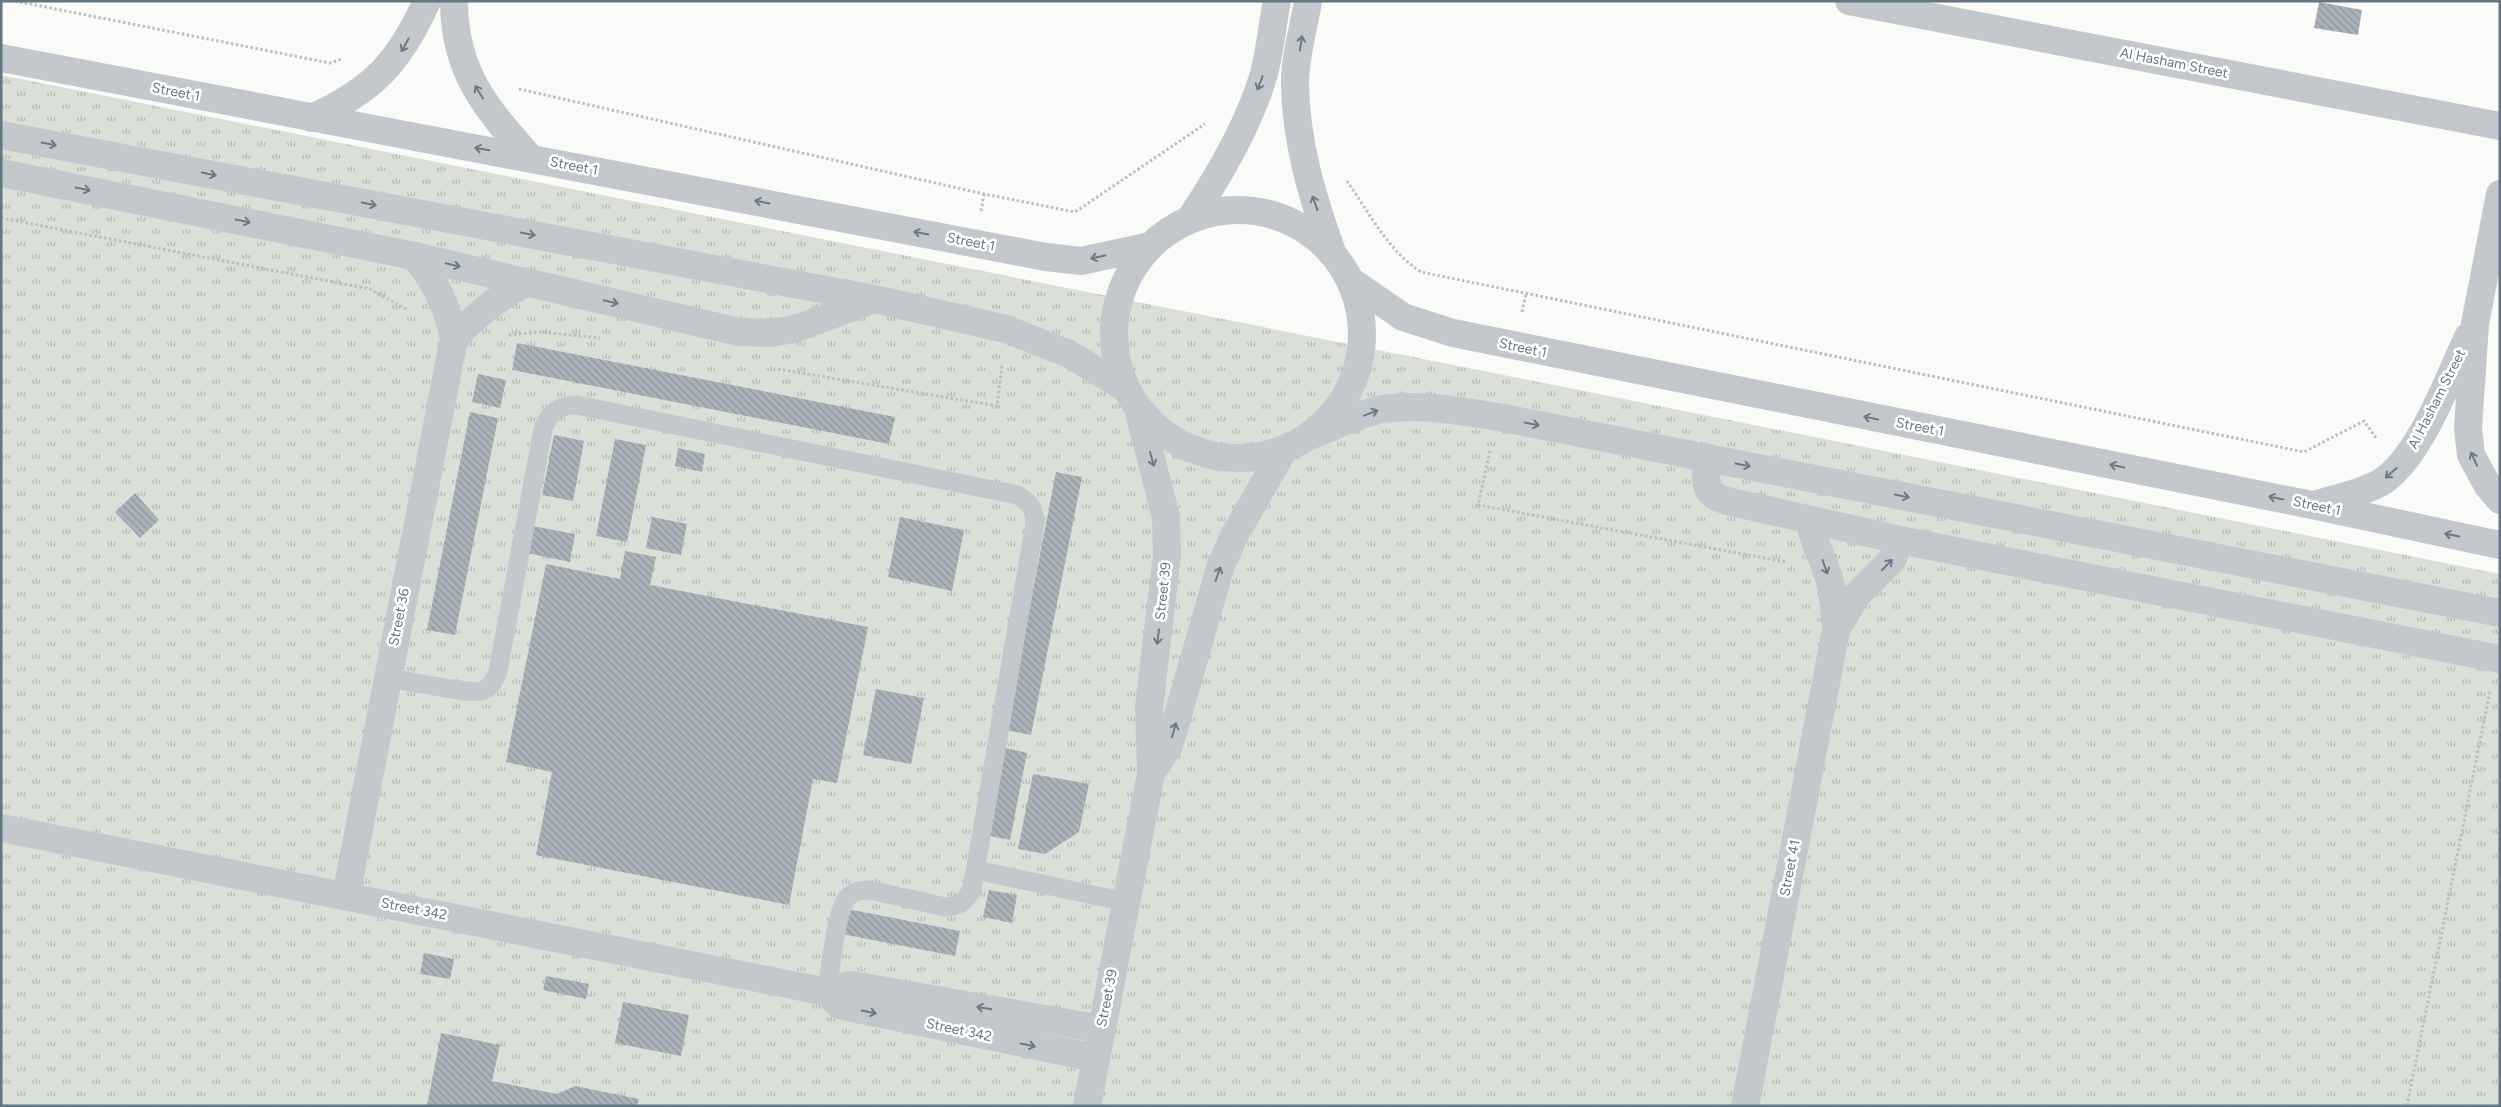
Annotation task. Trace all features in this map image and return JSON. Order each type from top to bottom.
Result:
[{"type":"street","points":[[312,118],[345,103],[376,81],[400,53],[427,1]]},
{"type":"street","points":[[454,1],[459,53],[474,85],[496,120],[530,158]]},
{"type":"street","points":[[1277,1],[1263,76],[1238,138],[1210,190],[1192,216],[1146,247],[1120,290],[1112,339],[1124,387],[1139,412],[1180,446],[1231,459],[1283,451],[1310,436],[1380,409],[1431,408],[1498,417],[2500,613]]},
{"type":"street","points":[[1308,1],[1295,83],[1301,147],[1311,192],[1331,249],[1351,281],[1362,323],[1358,366],[1340,406],[1310,436]]},
{"type":"street","name":"Al Hasham Street","points":[[1849,1],[2500,126]]},
{"type":"street","name":"Street 1","points":[[1,58],[1046,257],[1081,261],[1146,247]]},
{"type":"street","points":[[1,135],[874,299],[1006,329],[1069,354],[1124,387]]},
{"type":"street","points":[[1,172],[414,256],[739,332],[769,333],[795,329],[874,299]]},
{"type":"street","name":"Al Hasham Street","points":[[2500,194],[2474,324],[2468,428],[2471,455],[2488,486],[2500,500]]},
{"type":"street","points":[[1192,216],[1241,208],[1291,219],[1331,249]]},
{"type":"street","name":"Street 36","points":[[346,896],[454,338],[443,299],[430,276],[414,256]]},
{"type":"street","name":"Street 1","points":[[1351,281],[1403,316],[1453,333],[2312,505],[2500,545]]},
{"type":"street","points":[[454,338],[470,320],[505,293],[528,282]]},
{"type":"street","name":"Al Hasham Street","points":[[2312,505],[2380,482],[2398,468],[2426,426],[2474,324]]},
{"type":"street","name":"Street 39","points":[[1086,1106],[1151,773],[1149,707],[1167,555],[1166,516],[1139,412]]},
{"type":"street","name":"Street 39","points":[[1151,773],[1169,746],[1221,565],[1247,513],[1283,451]]},
{"type":"street","points":[[1709,458],[1705,480],[1708,490],[1716,498],[1810,521],[1900,540],[2498,659]]},
{"type":"street","name":"Street 41","points":[[1745,1106],[1836,630],[1834,600],[1826,570],[1814,542],[1810,521]]},
{"type":"street","name":"Street 41","points":[[1836,630],[1856,596],[1892,560],[1900,540]]},
{"type":"street","name":"Street 342","points":[[1,828],[827,992],[839,1005],[847,1007],[1096,1058]]},
{"type":"street","name":"Street 342","points":[[827,992],[834,988],[852,985],[1102,1029]]},
{"type":"lane","points":[[387,678],[474,692],[489,687],[495,680],[543,429],[547,418],[555,410],[565,405],[577,405],[1017,495],[1028,500],[1034,510],[1035,522],[972,889],[966,900],[956,906],[945,907],[870,890],[857,890],[847,897],[837,929],[827,992]]},
{"type":"lane","points":[[976,870],[1126,902]]},
{"type":"path","points":[[15,1],[330,63],[346,57]]},
{"type":"path","points":[[513,85],[520,89],[984,194],[1074,212],[1214,119]]},
{"type":"path","points":[[1341,174],[1393,248],[1407,263],[1421,272],[2304,452],[2364,421],[2398,468]]},
{"type":"path","points":[[1498,417],[1478,505],[1826,570]]},
{"type":"path","points":[[2407,1106],[2498,659]]},
{"type":"green space","points":[[1,75],[2500,574],[2500,1106],[1,1106]]},
{"type":"building","points":[[2319,2],[2362,10],[2358,35],[2314,28]]},
{"type":"building","points":[[517,343],[895,417],[889,444],[512,370]]},
{"type":"building","points":[[478,374],[506,380],[500,408],[472,402]]},
{"type":"building","points":[[470,412],[498,418],[455,635],[427,630]]},
{"type":"building","points":[[554,435],[584,441],[573,501],[542,495]]},
{"type":"building","points":[[615,439],[646,445],[627,542],[596,536]]},
{"type":"building","points":[[678,448],[705,454],[702,472],[675,466]]},
{"type":"building","points":[[1056,472],[1082,477],[1031,735],[1006,730]]},
{"type":"building","points":[[135,493],[159,520],[140,538],[115,512]]},
{"type":"building","points":[[652,517],[687,524],[681,555],[646,548]]},
{"type":"building","points":[[900,517],[964,530],[952,591],[888,577]]},
{"type":"building","points":[[532,526],[575,534],[570,562],[527,553]]},
{"type":"building","points":[[625,551],[656,557],[650,585],[868,627],[837,783],[813,779],[789,905],[536,855],[552,772],[506,762],[546,564],[620,579]]},
{"type":"building","points":[[876,689],[924,698],[911,764],[863,755]]},
{"type":"building","points":[[1002,747],[1027,753],[1010,840],[985,835]]},
{"type":"building","points":[[1033,774],[1089,784],[1079,832],[1045,854],[1018,849]]},
{"type":"building","points":[[989,890],[1017,895],[1012,923],[983,917]]},
{"type":"building","points":[[842,908],[960,931],[955,956],[837,933]]},
{"type":"building","points":[[424,953],[454,959],[450,979],[420,974]]},
{"type":"building","points":[[546,976],[589,984],[586,999],[543,990]]},
{"type":"building","points":[[623,1002],[689,1015],[681,1056],[615,1043]]},
{"type":"building","points":[[441,1033],[500,1045],[492,1081],[557,1094],[575,1086],[639,1099],[637,1106],[427,1106]]}]
